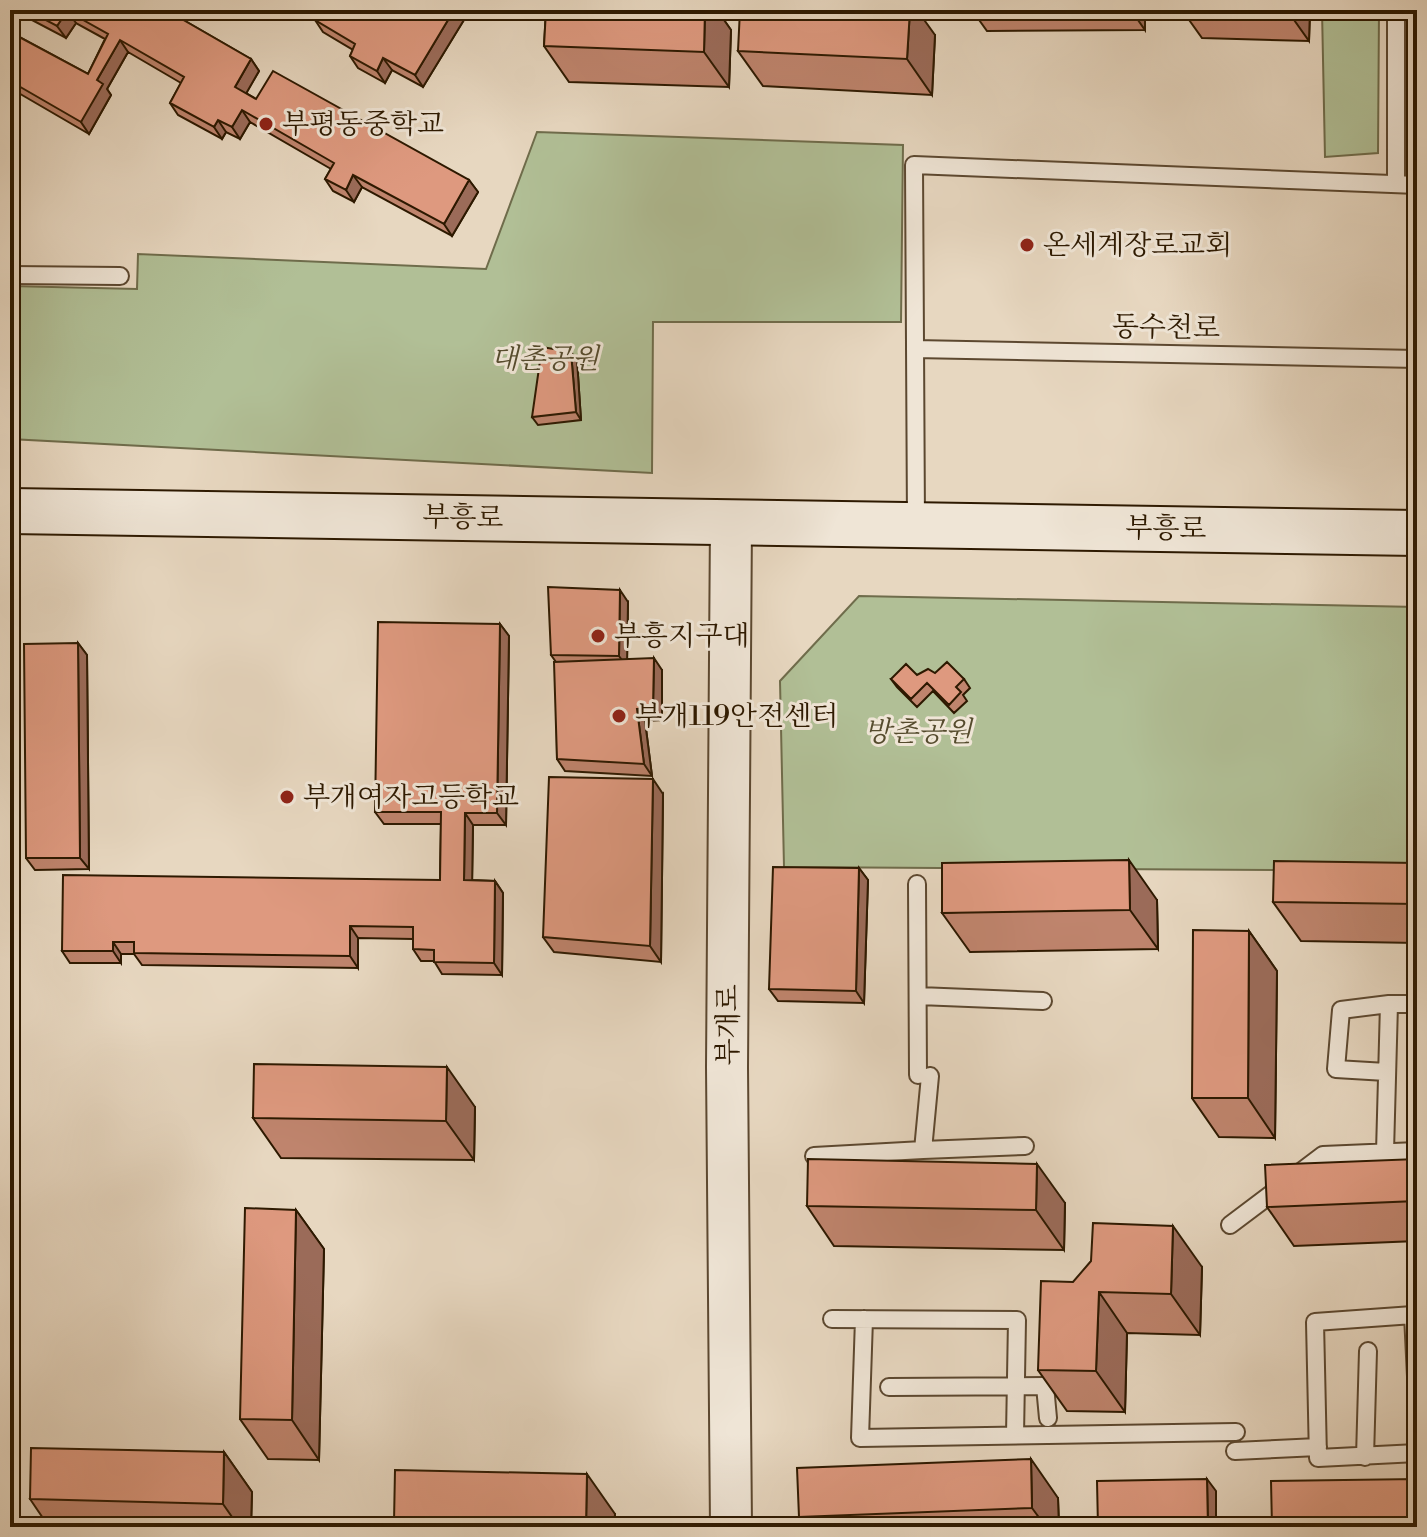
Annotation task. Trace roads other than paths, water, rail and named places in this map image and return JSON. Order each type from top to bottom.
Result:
[{"type":"main road","name":"부흥로","points":[[10,511],[1417,533]]},
{"type":"street","name":"부개로","points":[[731,522],[727,1067],[731,1527]]},
{"type":"lane","points":[[1396,10],[1396,184]]},
{"type":"lane","points":[[916,525],[914,165],[1417,185]]},
{"type":"lane","points":[[10,275],[120,276]]},
{"type":"lane","name":"동수천로","points":[[915,349],[1417,359]]},
{"type":"lane","points":[[917,884],[924,1075],[923,1150]]},
{"type":"lane","points":[[919,996],[1043,1001]]},
{"type":"lane","points":[[1385,1152],[1389,1004]]},
{"type":"lane","points":[[1386,1072],[1336,1069],[1341,1010],[1417,1004]]},
{"type":"lane","points":[[814,1156],[1025,1146]]},
{"type":"lane","points":[[1230,1225],[1323,1155],[1417,1151]]},
{"type":"lane","points":[[1417,1397],[1413,1315],[1315,1322],[1318,1458],[1417,1453]]},
{"type":"lane","points":[[832,1319],[1017,1320],[1015,1435]]},
{"type":"lane","points":[[864,1319],[860,1438],[1236,1432]]},
{"type":"lane","points":[[1365,1457],[1368,1351]]},
{"type":"lane","points":[[889,1387],[1045,1386],[1048,1418]]},
{"type":"lane","points":[[1235,1451],[1318,1447]]},
{"type":"place","name":"부평동중학교","points":[[266,124]]},
{"type":"place","name":"온세계장로교회","points":[[1027,245]]},
{"type":"place","name":"부흥지구대","points":[[598,636]]},
{"type":"place","name":"부개119안전센터","points":[[619,716]]},
{"type":"place","name":"부개여자고등학교","points":[[287,797]]},
{"type":"park label","name":"대촌공원","points":[[545,359]]},
{"type":"park label","name":"방촌공원","points":[[918,732]]}]
